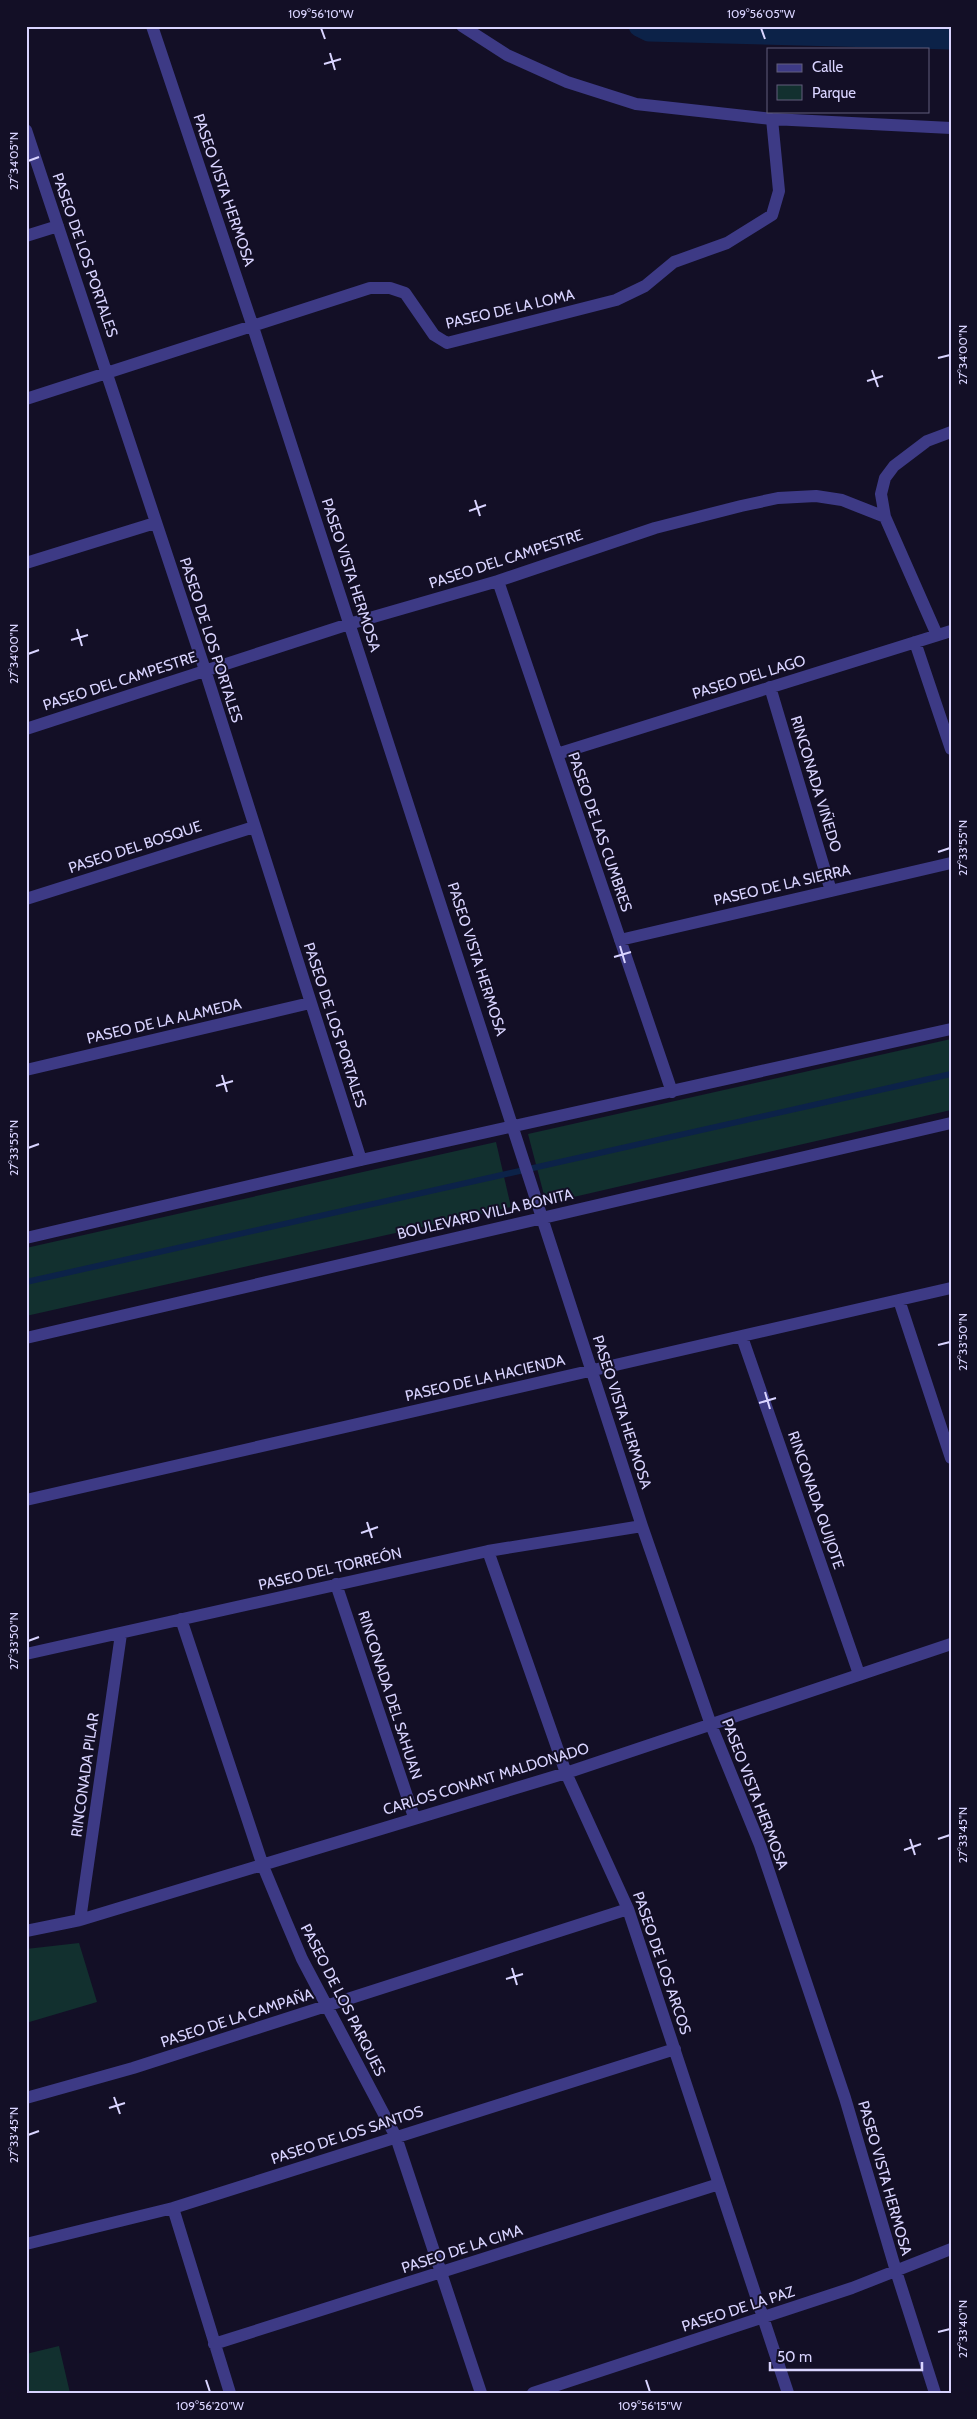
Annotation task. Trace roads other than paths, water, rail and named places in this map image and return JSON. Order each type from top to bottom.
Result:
[{"type":"street","name":"PASEO VISTA HERMOSA","points":[[152,26],[253,327],[642,1526],[711,1724],[760,1846],[844,2098],[935,2393]]},
{"type":"street","points":[[462,26],[507,55],[567,82],[636,104],[772,119],[951,128]]},
{"type":"street","name":"PASEO DE LA LOMA","points":[[26,399],[370,288],[390,288],[405,293],[434,334],[447,343],[616,300],[645,286],[674,262],[727,243],[772,215],[780,191],[772,119]]},
{"type":"street","name":"PASEO DE LOS PORTALES","points":[[26,130],[205,670],[361,1160]]},
{"type":"street","points":[[26,236],[58,226]]},
{"type":"street","points":[[937,636],[884,517],[882,494],[885,478],[894,466],[926,441],[951,432]]},
{"type":"street","name":"PASEO DEL CAMPESTRE","points":[[26,729],[349,624],[498,582],[655,528],[778,498],[816,496],[842,500],[884,517]]},
{"type":"street","points":[[26,563],[155,523]]},
{"type":"street","name":"PASEO DE LAS CUMBRES","points":[[498,582],[672,1092]]},
{"type":"street","name":"PASEO DEL LAGO","points":[[557,754],[951,631]]},
{"type":"street","points":[[915,642],[951,749]]},
{"type":"street","name":"RINCONADA VIÑEDO","points":[[770,687],[831,891]]},
{"type":"street","name":"PASEO DEL BOSQUE","points":[[26,899],[254,827]]},
{"type":"street","name":"PASEO DE LA SIERRA","points":[[620,940],[951,863]]},
{"type":"street","name":"PASEO DE LA ALAMEDA","points":[[26,1070],[310,1003]]},
{"type":"street","points":[[26,1238],[361,1160],[515,1130],[672,1092],[951,1029]]},
{"type":"street","name":"BOULEVARD VILLA BONITA","points":[[26,1338],[540,1213],[951,1123]]},
{"type":"street","name":"PASEO DE LA HACIENDA","points":[[26,1500],[951,1288]]},
{"type":"street","points":[[899,1300],[950,1454]]},
{"type":"street","name":"RINCONADA QUIJOTE","points":[[742,1337],[859,1674]]},
{"type":"street","name":"PASEO DEL TORREÓN","points":[[26,1654],[488,1551],[642,1526]]},
{"type":"street","name":"PASEO DE LOS ARCOS","points":[[488,1551],[566,1773],[628,1909],[788,2393]]},
{"type":"street","name":"RINCONADA DEL SAHUAN","points":[[336,1584],[414,1817]]},
{"type":"street","name":"PASEO DE LOS PARQUES","points":[[181,1619],[263,1866],[302,1959],[396,2136],[481,2393]]},
{"type":"street","name":"RINCONADA PILAR","points":[[80,1920],[121,1634]]},
{"type":"street","name":"CARLOS CONANT MALDONADO","points":[[26,1931],[80,1920],[263,1866],[414,1817],[566,1773],[951,1644]]},
{"type":"street","name":"PASEO DE LA CAMPAÑA","points":[[26,2098],[133,2068],[628,1909]]},
{"type":"street","name":"PASEO DE LOS SANTOS","points":[[26,2244],[173,2208],[675,2049]]},
{"type":"street","name":"PASEO DE LA CIMA","points":[[214,2344],[720,2184]]},
{"type":"street","points":[[173,2208],[230,2393]]},
{"type":"street","name":"PASEO DE LA PAZ","points":[[533,2393],[852,2288],[951,2249]]},
{"type":"waterway","points":[[639,26],[649,31],[951,39]]},
{"type":"waterway","points":[[26,1282],[951,1074]]}]
